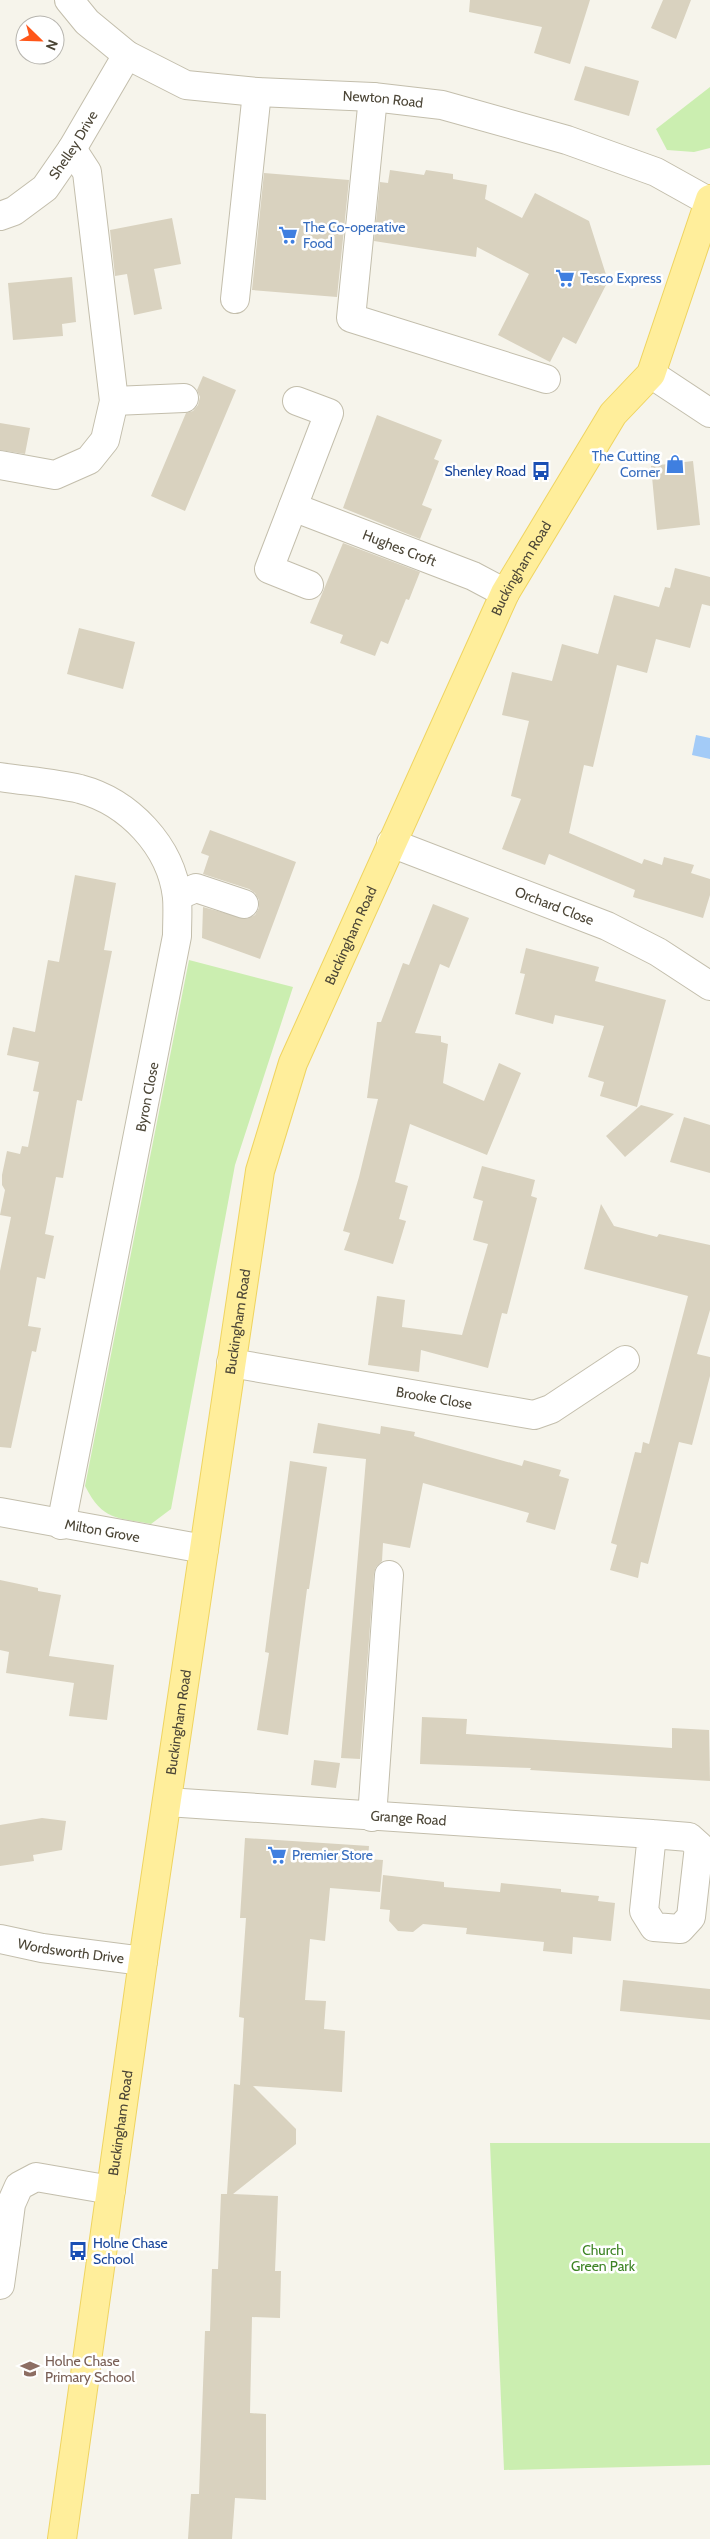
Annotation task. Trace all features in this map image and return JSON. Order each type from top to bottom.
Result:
[{"type":"main road","name":"Buckingham Road","points":[[62,2539],[143,1962],[260,1170],[293,1063],[505,593],[613,414],[651,374],[683,285],[709,200]]},
{"type":"street","name":"Newton Road","points":[[68,0],[87,22],[127,55],[186,85],[257,92],[373,97],[442,105],[568,140],[656,172],[709,200]]},
{"type":"street","name":"Shelley Drive","points":[[0,216],[14,212],[45,188],[72,149],[127,55]]},
{"type":"street","points":[[235,298],[257,92]]},
{"type":"street","points":[[373,97],[351,318],[546,379]]},
{"type":"street","points":[[0,465],[55,475],[90,460],[105,440],[114,401],[87,172],[72,149]]},
{"type":"street","points":[[651,374],[710,414]]},
{"type":"street","points":[[114,401],[184,398]]},
{"type":"street","points":[[297,401],[329,413],[269,569],[309,584]]},
{"type":"street","name":"Hughes Croft","points":[[293,507],[473,576],[505,593]]},
{"type":"street","name":"Byron Close","points":[[0,777],[80,789],[117,805],[146,829],[166,860],[177,896],[177,936],[61,1525]]},
{"type":"street","name":"Orchard Close","points":[[391,843],[607,926],[658,952],[710,986]]},
{"type":"street","points":[[177,896],[196,888],[244,904]]},
{"type":"street","name":"Brooke Close","points":[[231,1363],[534,1415],[551,1409],[625,1360]]},
{"type":"street","name":"Milton Grove","points":[[0,1512],[61,1525],[204,1549]]},
{"type":"street","points":[[372,1817],[389,1575]]},
{"type":"street","name":"Grange Road","points":[[167,1802],[652,1834]]},
{"type":"street","name":"Wordsworth Drive","points":[[0,1939],[42,1948],[143,1962]]},
{"type":"street","points":[[0,2285],[3,2241],[11,2204],[19,2186],[36,2177],[112,2190]]},
{"type":"green space","points":[[710,87],[710,148],[694,152],[667,150],[656,129]]},
{"type":"green space","points":[[189,960],[293,987],[235,1165],[171,1509],[151,1524],[119,1518],[105,1512],[98,1506],[85,1486]]},
{"type":"green space","name":"Church Green Park","points":[[490,2143],[710,2143],[710,2465],[504,2470]]},
{"type":"water","points":[[696,735],[710,738],[710,759],[692,755]]},
{"type":"building","points":[[470,0],[590,0],[570,64],[534,53],[542,27],[469,12]]},
{"type":"building","points":[[663,0],[691,0],[676,39],[651,28]]},
{"type":"building","points":[[585,66],[639,81],[629,116],[574,100]]},
{"type":"building","points":[[390,170],[424,175],[426,170],[453,174],[453,179],[487,185],[485,199],[522,218],[535,193],[589,221],[608,281],[576,344],[563,337],[550,362],[498,335],[529,274],[477,247],[476,257],[374,241],[380,182],[388,183]]},
{"type":"building","points":[[264,173],[349,180],[337,297],[252,290]]},
{"type":"building","points":[[172,218],[181,264],[154,269],[162,309],[134,315],[127,274],[115,276],[110,230]]},
{"type":"building","points":[[72,277],[76,322],[62,324],[63,336],[13,340],[8,283]]},
{"type":"building","points":[[203,376],[236,390],[185,511],[151,496],[186,413],[193,411],[198,405],[200,397],[197,390]]},
{"type":"building","points":[[377,415],[442,440],[434,459],[439,461],[422,505],[432,509],[420,539],[343,508]]},
{"type":"building","points":[[0,423],[30,428],[25,454],[0,450]]},
{"type":"building","points":[[693,461],[700,525],[657,530],[651,466]]},
{"type":"building","points":[[343,543],[420,572],[409,600],[406,599],[388,644],[381,641],[375,656],[340,643],[343,635],[310,623]]},
{"type":"building","points":[[675,568],[710,577],[710,606],[702,604],[690,648],[656,639],[647,673],[617,665],[593,767],[584,765],[569,833],[642,864],[644,859],[662,865],[664,857],[694,865],[691,873],[710,879],[710,895],[703,918],[633,897],[635,890],[549,854],[545,865],[502,849],[521,799],[511,796],[529,721],[502,715],[512,672],[552,681],[562,644],[598,654],[614,595],[659,607],[665,587],[670,588]]},
{"type":"building","points":[[79,628],[135,642],[123,689],[67,674]]},
{"type":"building","points":[[210,830],[296,862],[260,959],[202,938],[203,907],[247,919],[255,915],[259,908],[259,900],[255,893],[249,889],[203,874],[209,856],[201,853]]},
{"type":"building","points":[[75,875],[116,883],[104,950],[112,951],[82,1101],[77,1100],[63,1178],[56,1177],[45,1234],[54,1236],[45,1279],[37,1277],[28,1326],[41,1328],[36,1352],[32,1351],[11,1448],[0,1447],[0,1271],[11,1217],[0,1215],[5,1190],[2,1185],[2,1175],[7,1151],[20,1154],[22,1146],[28,1147],[39,1092],[33,1091],[39,1062],[7,1055],[13,1027],[35,1032],[48,960],[59,962]]},
{"type":"building","points":[[433,904],[469,918],[449,968],[440,964],[415,1033],[441,1036],[441,1042],[448,1044],[443,1083],[484,1101],[499,1063],[521,1073],[487,1155],[410,1124],[395,1182],[408,1186],[399,1219],[406,1221],[393,1264],[344,1250],[350,1233],[343,1231],[359,1177],[378,1099],[367,1098],[377,1022],[381,1022],[403,963],[409,965]]},
{"type":"building","points":[[526,948],[599,967],[595,981],[666,1000],[637,1107],[600,1096],[604,1082],[588,1077],[604,1026],[555,1015],[553,1024],[515,1014],[525,974],[520,973]]},
{"type":"building","points":[[641,1105],[674,1114],[625,1157],[606,1136]]},
{"type":"building","points":[[684,1117],[710,1125],[710,1173],[670,1162]]},
{"type":"building","points":[[482,1166],[535,1180],[531,1196],[537,1198],[507,1314],[502,1313],[488,1368],[421,1350],[419,1372],[368,1365],[377,1296],[405,1300],[402,1327],[462,1335],[488,1244],[473,1240],[483,1201],[473,1198]]},
{"type":"building","points":[[601,1204],[614,1226],[657,1237],[659,1234],[710,1245],[710,1310],[697,1354],[710,1357],[710,1376],[692,1445],[679,1442],[648,1564],[641,1562],[638,1578],[610,1570],[617,1545],[611,1543],[635,1452],[641,1453],[643,1442],[649,1444],[688,1296],[584,1269]]},
{"type":"building","points":[[318,1423],[380,1434],[381,1426],[415,1432],[414,1436],[522,1466],[524,1460],[561,1470],[559,1476],[569,1479],[555,1530],[526,1522],[529,1513],[423,1483],[410,1548],[383,1543],[382,1561],[376,1567],[374,1573],[360,1759],[341,1758],[366,1459],[313,1453]]},
{"type":"building","points":[[290,1461],[327,1467],[309,1589],[307,1589],[288,1735],[257,1730],[269,1653],[265,1652]]},
{"type":"building","points":[[0,1580],[38,1588],[38,1591],[61,1595],[49,1656],[114,1665],[107,1720],[69,1716],[74,1683],[6,1673],[9,1652],[0,1650]]},
{"type":"building","points":[[422,1717],[467,1719],[466,1734],[672,1748],[672,1728],[709,1730],[710,1781],[530,1770],[531,1768],[420,1764]]},
{"type":"building","points":[[314,1760],[340,1763],[336,1788],[311,1785]]},
{"type":"building","points":[[42,1818],[66,1821],[62,1850],[33,1855],[34,1861],[0,1866],[0,1825]]},
{"type":"building","points":[[245,1838],[369,1846],[368,1859],[383,1860],[380,1892],[330,1888],[325,1941],[310,1939],[305,2000],[326,2001],[324,2029],[345,2031],[342,2092],[253,2086],[296,2129],[296,2144],[233,2194],[278,2196],[275,2271],[281,2271],[280,2318],[252,2317],[250,2413],[266,2414],[266,2500],[235,2498],[232,2539],[188,2539],[191,2494],[199,2494],[205,2331],[210,2331],[212,2269],[218,2269],[221,2194],[227,2194],[234,2084],[240,2085],[244,2018],[239,2017],[246,1918],[240,1918]]},
{"type":"building","points":[[383,1875],[444,1882],[444,1887],[500,1892],[501,1883],[561,1889],[561,1892],[599,1896],[598,1901],[615,1903],[611,1941],[573,1937],[572,1954],[543,1951],[544,1942],[466,1934],[467,1928],[423,1924],[413,1932],[398,1931],[389,1921],[390,1910],[380,1909]]},
{"type":"building","points":[[623,1980],[710,1989],[710,2020],[620,2011]]},
{"type":"place","name":"The Co-operative Food","points":[[288,235]]},
{"type":"place","name":"Tesco Express","points":[[565,278]]},
{"type":"place","name":"The Cutting Corner","points":[[675,464]]},
{"type":"place","name":"Shenley Road","points":[[541,471]]},
{"type":"place","name":"Premier Store","points":[[277,1855]]},
{"type":"place","name":"Holne Chase School","points":[[78,2251]]},
{"type":"place","name":"Holne Chase Primary School","points":[[30,2369]]}]
